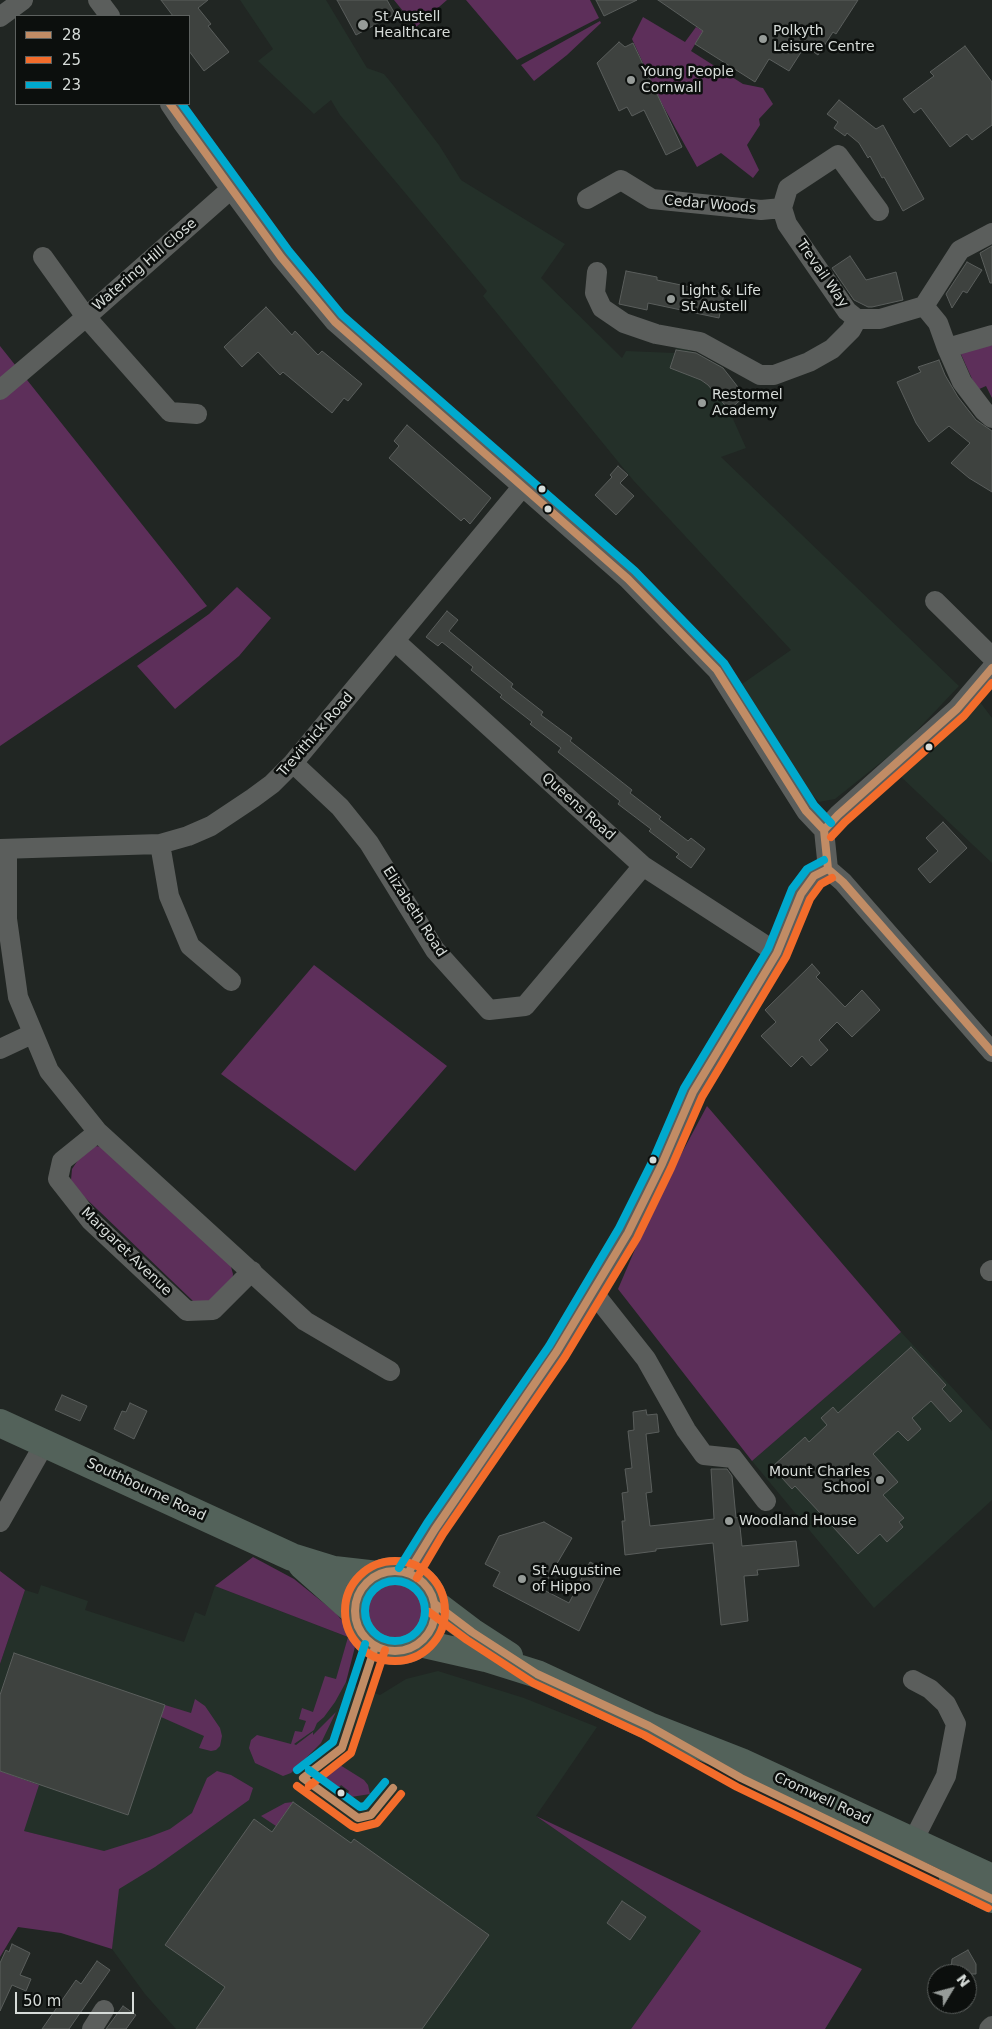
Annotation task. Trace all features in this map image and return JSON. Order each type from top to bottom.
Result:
[{"type":"highway","name":"Southbourne Road","points":[[0,1423],[292,1557],[334,1570],[378,1575]]},
{"type":"highway","name":"Southbourne Road","points":[[292,1557],[355,1612]]},
{"type":"highway","points":[[390,1571],[408,1573],[426,1585],[435,1604],[436,1612],[432,1628],[420,1643],[412,1648],[398,1652],[384,1650],[364,1638],[358,1626],[355,1612],[358,1594],[366,1583],[378,1575],[390,1571]]},
{"type":"highway","name":"Cromwell Road","points":[[435,1604],[472,1632],[537,1674]]},
{"type":"highway","name":"Cromwell Road","points":[[420,1643],[486,1658],[537,1674],[649,1726],[740,1762],[992,1878]]},
{"type":"highway","name":"Cromwell Road","points":[[649,1726],[741,1778],[992,1899]]},
{"type":"street","points":[[0,17],[23,0]]},
{"type":"street","points":[[98,0],[109,15]]},
{"type":"street","points":[[171,105],[305,288],[335,322],[628,579],[717,670],[806,811],[824,830],[828,868],[843,882],[992,1052]]},
{"type":"street","points":[[782,208],[788,188],[838,155],[879,211]]},
{"type":"street","name":"Cedar Woods","points":[[587,199],[621,180],[652,199],[761,210],[782,208]]},
{"type":"street","name":"Watering Hill Close","points":[[198,414],[170,412],[86,317],[231,189]]},
{"type":"street","name":"Trevail Way","points":[[782,208],[788,224],[847,312],[857,319],[880,318],[924,306]]},
{"type":"street","points":[[992,233],[960,250],[924,306],[938,322],[962,382],[984,411],[992,418]]},
{"type":"street","points":[[0,390],[86,317],[43,257]]},
{"type":"street","points":[[597,272],[595,293],[602,308],[624,323],[656,334],[700,342],[760,375],[774,375],[809,362],[832,349],[851,330],[857,319]]},
{"type":"street","points":[[947,348],[992,334]]},
{"type":"street","name":"Trevithick Road","points":[[3,849],[160,844],[188,836],[211,826],[272,784],[293,764],[523,486]]},
{"type":"street","points":[[935,601],[992,657]]},
{"type":"street","name":"Queens Road","points":[[395,641],[643,866],[777,954]]},
{"type":"street","points":[[824,830],[838,815],[957,709],[992,668]]},
{"type":"street","name":"Elizabeth Road","points":[[293,764],[340,807],[369,843],[436,950],[489,1010],[525,1006],[643,866]]},
{"type":"street","points":[[160,844],[169,896],[190,946],[231,981]]},
{"type":"street","points":[[3,849],[6,919],[18,997],[49,1071],[98,1132],[305,1321],[390,1371]]},
{"type":"street","points":[[408,1573],[435,1529],[557,1351],[593,1292],[641,1209],[693,1092],[777,954],[801,894],[814,876],[828,868]]},
{"type":"street","points":[[0,1049],[32,1034]]},
{"type":"street","name":"Margaret Avenue","points":[[98,1132],[62,1161],[58,1179],[91,1221],[187,1311],[213,1310],[252,1271]]},
{"type":"street","points":[[593,1292],[646,1359],[686,1430],[704,1455],[733,1458],[766,1501]]},
{"type":"street","points":[[0,1522],[45,1443]]},
{"type":"street","points":[[913,1680],[930,1689],[946,1704],[956,1724],[946,1776],[913,1841]]},
{"type":"street","points":[[92,2029],[104,2010]]},
{"type":"street","points":[[989,2029],[992,2026]]},
{"type":"shaded area","points":[[240,0],[326,0],[367,68],[384,74],[439,145],[461,180],[565,244],[541,278],[622,358],[626,351],[675,353],[678,345],[721,366],[745,396],[729,410],[746,448],[721,457],[959,686],[904,744],[835,799],[819,802],[805,787],[742,684],[791,650],[633,480],[483,296],[487,291],[340,115],[331,100],[314,114],[258,61],[273,49]]},
{"type":"shaded area","points":[[394,0],[447,0],[416,27]]},
{"type":"shaded area","points":[[466,0],[590,0],[599,18],[517,60]]},
{"type":"shaded area","points":[[643,17],[685,42],[696,27],[703,31],[691,51],[743,84],[763,88],[773,104],[759,119],[760,125],[747,145],[759,170],[753,178],[721,153],[697,167],[661,102],[632,39]]},
{"type":"shaded area","points":[[600,21],[601,23],[567,55],[534,81],[521,65]]},
{"type":"shaded area","points":[[992,345],[992,398],[986,386],[977,390],[960,352]]},
{"type":"shaded area","points":[[0,346],[207,606],[0,746]]},
{"type":"shaded area","points":[[237,587],[271,618],[239,656],[175,709],[137,666],[209,614]]},
{"type":"shaded area","points":[[980,702],[992,718],[992,863],[899,775]]},
{"type":"shaded area","points":[[314,965],[447,1066],[355,1171],[221,1074]]},
{"type":"shaded area","points":[[707,1106],[901,1332],[752,1461],[618,1289],[654,1205]]},
{"type":"shaded area","points":[[94,1146],[106,1147],[230,1263],[233,1274],[232,1282],[218,1299],[202,1304],[193,1301],[75,1188],[71,1180],[72,1169],[78,1160]]},
{"type":"shaded area","name":"Mount Charles School","points":[[901,1332],[992,1431],[992,1500],[874,1608],[752,1461]]},
{"type":"shaded area","points":[[253,1557],[294,1579],[336,1613],[356,1643],[346,1682],[335,1702],[317,1723],[314,1730],[294,1744],[296,1745],[313,1732],[313,1735],[336,1712],[321,1743],[291,1773],[283,1776],[255,1763],[249,1748],[251,1740],[257,1735],[291,1744],[295,1731],[302,1732],[306,1721],[299,1719],[302,1708],[313,1712],[325,1676],[336,1679],[348,1637],[215,1586]]},
{"type":"shaded area","points":[[0,1571],[25,1590],[0,1664]]},
{"type":"shaded area","points":[[394,1583],[405,1585],[418,1596],[423,1612],[421,1623],[410,1636],[394,1641],[383,1639],[370,1628],[365,1612],[367,1601],[378,1588]]},
{"type":"shaded area","points":[[41,1585],[88,1601],[85,1610],[184,1642],[195,1612],[205,1616],[215,1586],[348,1637],[337,1679],[380,1695],[406,1679],[438,1671],[524,1698],[597,1727],[536,1816],[701,1931],[631,2029],[176,2029],[145,1994],[112,1949],[122,1856],[0,1825],[0,1664],[25,1590],[38,1594]]},
{"type":"shaded area","points":[[195,1699],[205,1706],[220,1728],[222,1736],[220,1746],[216,1750],[211,1751],[199,1748],[204,1736],[161,1717],[165,1705],[191,1713]]},
{"type":"shaded area","points":[[333,1764],[340,1765],[364,1780],[368,1785],[370,1794],[351,1797],[347,1795],[349,1791],[341,1785],[336,1791],[333,1791],[322,1783],[320,1773]]},
{"type":"shaded area","points":[[0,1771],[39,1785],[24,1831],[104,1851],[170,1829],[192,1813],[207,1778],[217,1771],[231,1775],[253,1788],[249,1800],[155,1867],[119,1889],[112,1949],[61,1933],[18,1927],[0,1957]]},
{"type":"shaded area","points":[[293,1802],[276,1826],[261,1816],[285,1803]]},
{"type":"shaded area","points":[[536,1816],[862,1969],[825,2029],[631,2029],[701,1931]]},
{"type":"building","points":[[161,0],[208,0],[198,8],[211,24],[208,26],[229,52],[204,71],[190,52],[190,15],[172,15]]},
{"type":"building","name":"St Austell Healthcare","points":[[337,0],[387,0],[395,14],[356,35]]},
{"type":"building","points":[[596,0],[637,0],[604,16]]},
{"type":"building","name":"Polkyth Leisure Centre","points":[[658,0],[858,0],[836,34],[833,32],[818,55],[805,46],[789,71],[769,59],[755,82],[695,44],[703,31]]},
{"type":"building","name":"Young People Cornwall","points":[[619,42],[625,47],[633,43],[682,147],[666,155],[644,110],[632,116],[627,107],[619,111],[597,63]]},
{"type":"building","points":[[965,46],[992,82],[992,125],[972,140],[967,134],[950,147],[921,108],[914,113],[903,99],[934,76],[930,72]]},
{"type":"building","points":[[839,100],[876,129],[883,125],[924,199],[903,211],[870,156],[868,158],[859,143],[847,133],[845,136],[834,128],[838,122],[827,114]]},
{"type":"building","points":[[992,246],[992,283],[990,283],[980,253]]},
{"type":"building","points":[[850,256],[866,280],[896,272],[903,300],[868,307],[854,300],[832,268]]},
{"type":"building","points":[[967,262],[982,270],[967,293],[963,291],[952,308],[946,294]]},
{"type":"building","name":"Light & Life St Austell","points":[[626,271],[657,277],[657,280],[724,294],[719,318],[648,303],[647,310],[619,304]]},
{"type":"building","points":[[266,307],[292,335],[295,331],[318,355],[322,351],[362,384],[348,401],[344,398],[332,413],[283,372],[280,375],[258,352],[242,367],[224,347]]},
{"type":"building","points":[[676,350],[696,353],[723,368],[745,396],[729,410],[708,385],[701,380],[670,368]]},
{"type":"building","points":[[939,360],[945,375],[958,397],[976,420],[992,431],[992,492],[969,478],[951,463],[970,443],[949,426],[929,442],[916,423],[897,382],[921,372],[918,367]]},
{"type":"building","points":[[407,425],[491,498],[470,524],[464,518],[461,521],[389,458],[399,446],[394,441]]},
{"type":"building","points":[[618,466],[628,475],[620,483],[634,496],[616,515],[595,495],[612,477],[610,475]]},
{"type":"building","points":[[447,611],[458,620],[449,631],[513,684],[511,687],[543,712],[541,715],[572,738],[570,741],[632,790],[630,793],[661,817],[659,819],[688,841],[691,838],[705,849],[691,868],[676,857],[679,854],[649,831],[651,829],[618,804],[620,801],[558,752],[561,748],[500,697],[502,695],[471,670],[473,667],[442,642],[438,646],[426,637]]},
{"type":"building","points":[[943,822],[967,848],[930,883],[918,869],[938,851],[926,838]]},
{"type":"building","points":[[812,964],[820,973],[816,977],[845,1007],[862,990],[880,1010],[852,1037],[837,1022],[819,1040],[828,1050],[811,1066],[802,1056],[791,1067],[761,1036],[776,1022],[765,1010]]},
{"type":"building","points":[[911,1347],[946,1385],[942,1389],[962,1411],[950,1422],[931,1401],[912,1418],[921,1429],[908,1441],[898,1431],[873,1454],[898,1482],[883,1495],[904,1518],[899,1522],[903,1527],[887,1542],[880,1534],[858,1554],[795,1486],[792,1489],[772,1467],[805,1437],[809,1442],[827,1425],[821,1418],[833,1407],[838,1413]]},
{"type":"building","points":[[62,1395],[87,1406],[80,1421],[55,1410]]},
{"type":"building","points":[[130,1403],[147,1411],[134,1439],[114,1429],[122,1411],[126,1412]]},
{"type":"building","name":"Woodland House","points":[[646,1410],[647,1415],[657,1414],[659,1432],[646,1434],[652,1492],[646,1493],[650,1526],[714,1519],[711,1469],[727,1469],[732,1476],[736,1518],[739,1517],[742,1546],[796,1541],[799,1566],[757,1570],[758,1575],[744,1576],[748,1621],[721,1625],[713,1543],[656,1549],[656,1551],[625,1555],[622,1521],[625,1521],[622,1493],[628,1492],[625,1469],[632,1468],[628,1431],[634,1430],[633,1412]]},
{"type":"building","name":"St Augustine of Hippo","points":[[544,1522],[572,1538],[542,1589],[569,1603],[590,1562],[608,1571],[579,1631],[493,1586],[500,1572],[485,1564],[499,1536]]},
{"type":"building","points":[[14,1653],[165,1705],[128,1815],[0,1771],[0,1695]]},
{"type":"building","points":[[293,1802],[351,1843],[354,1839],[489,1935],[422,2029],[196,2029],[225,1987],[165,1945],[254,1819],[272,1832]]},
{"type":"building","points":[[622,1901],[646,1917],[630,1940],[607,1923]]},
{"type":"building","points":[[12,1944],[30,1953],[20,1975],[31,1979],[26,1991],[12,1985],[0,2011],[0,1963],[6,1950],[9,1952]]},
{"type":"building","points":[[968,1950],[976,1964],[952,1964],[952,1959]]},
{"type":"building","points":[[97,1961],[110,1970],[69,2029],[42,2029],[76,1980],[81,1984]]},
{"type":"building","points":[[123,2006],[136,2015],[126,2029],[106,2029]]},
{"type":"transit line","name":"28","points":[[171,105],[281,257],[335,322],[628,579],[717,670],[806,811],[824,830]]},
{"type":"transit line","name":"23","points":[[183,105],[289,251],[342,315],[635,571],[724,663],[814,805],[831,823]]},
{"type":"transit line","name":"28","points":[[824,830],[838,815],[957,709],[992,668]]},
{"type":"transit line","name":"25","points":[[831,837],[845,822],[964,716],[992,683]]},
{"type":"transit line","name":"28","points":[[824,830],[828,869],[843,882],[992,1052]]},
{"type":"transit line","name":"23","points":[[399,1568],[427,1523],[549,1346],[619,1228],[653,1160],[684,1088],[768,949],[792,889],[807,869],[824,860]]},
{"type":"transit line","name":"28","points":[[408,1573],[435,1529],[557,1351],[628,1233],[662,1164],[693,1092],[777,953],[801,894],[814,876],[828,869]]},
{"type":"transit line","name":"25","points":[[417,1578],[443,1534],[565,1357],[637,1238],[671,1168],[702,1097],[786,957],[810,899],[821,884],[832,878]]},
{"type":"transit line","name":"25","points":[[395,1561],[414,1565],[431,1575],[441,1592],[445,1611],[441,1630],[431,1647],[414,1657],[395,1661],[376,1657],[359,1647],[349,1630],[345,1611],[349,1592],[359,1575],[376,1565],[395,1561]]},
{"type":"transit line","name":"28","points":[[387,1571],[403,1571],[417,1578],[428,1589],[435,1603],[435,1611],[435,1619],[432,1626],[417,1644],[403,1651],[387,1651],[373,1644],[362,1633],[355,1619],[355,1603],[362,1589],[373,1578],[387,1571]]},
{"type":"transit line","name":"23","points":[[389,1581],[401,1581],[412,1586],[420,1594],[425,1605],[425,1611],[423,1623],[412,1636],[401,1641],[389,1641],[378,1636],[370,1628],[365,1617],[365,1605],[370,1594],[378,1586],[389,1581]]},
{"type":"transit line","name":"28","points":[[435,1604],[472,1632],[537,1674],[649,1726],[741,1778],[992,1899]]},
{"type":"transit line","name":"25","points":[[429,1612],[467,1640],[533,1683],[644,1735],[737,1787],[988,1908]]},
{"type":"transit line","name":"23","points":[[297,1770],[333,1742],[365,1644]]},
{"type":"transit line","name":"28","points":[[303,1778],[342,1748],[375,1647]]},
{"type":"transit line","name":"25","points":[[309,1786],[351,1753],[385,1650]]},
{"type":"transit line","name":"23","points":[[309,1770],[360,1807],[365,1806],[385,1782]]},
{"type":"transit line","name":"28","points":[[303,1778],[358,1818],[371,1815],[393,1788]]},
{"type":"transit line","name":"25","points":[[297,1786],[357,1828],[377,1823],[401,1794]]},
{"type":"place","name":"St Austell Healthcare","points":[[363,25]]},
{"type":"place","name":"Polkyth Leisure Centre","points":[[763,39]]},
{"type":"place","name":"Young People Cornwall","points":[[631,80]]},
{"type":"place","name":"Light & Life St Austell","points":[[671,299]]},
{"type":"place","name":"Restormel Academy","points":[[702,403]]},
{"type":"place","name":"Mount Charles School","points":[[880,1480]]},
{"type":"place","name":"Woodland House","points":[[729,1521]]},
{"type":"place","name":"St Augustine of Hippo","points":[[522,1579]]}]
